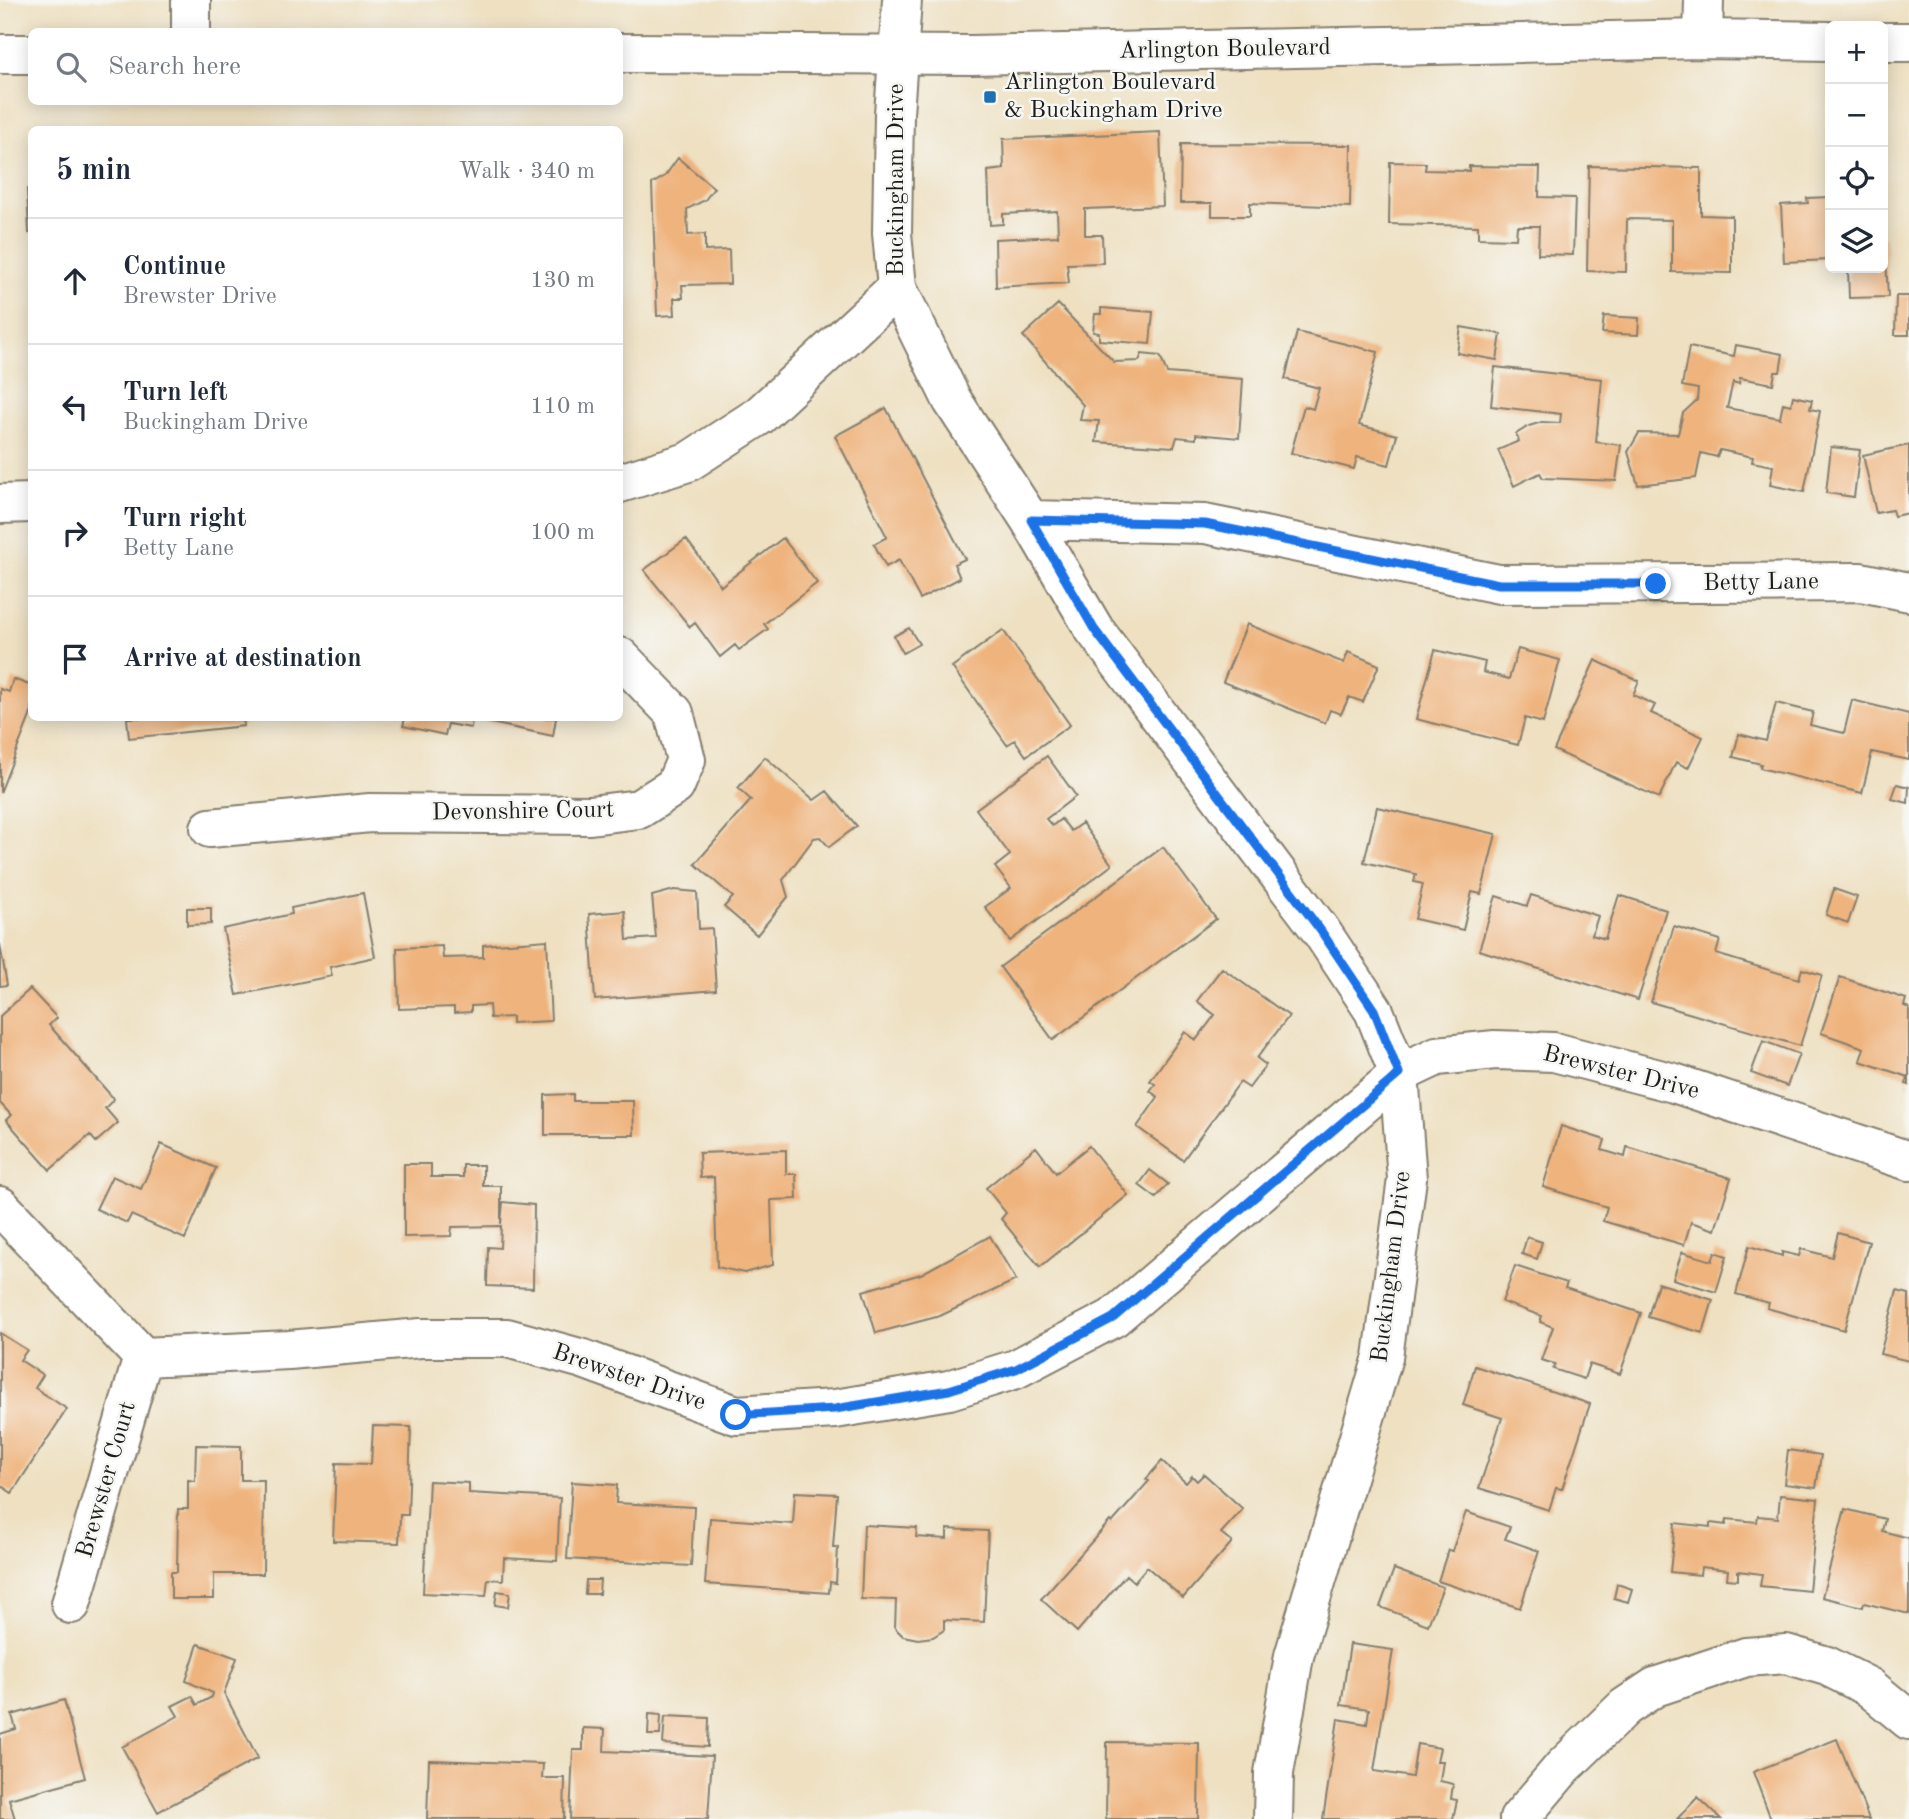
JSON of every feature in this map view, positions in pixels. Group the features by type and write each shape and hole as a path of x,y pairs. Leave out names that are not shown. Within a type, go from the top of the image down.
{"street":[{"path":"191,0 191,28"},
{"name":"Buckingham Drive","path":"902,0 894,114 892,233 897,288 952,400 1031,520 1094,629 1321,931 1374,1010 1399,1074 1407,1179 1383,1357 1294,1656 1274,1773 1273,1819"},
{"path":"1703,39 1704,0"},
{"name":"Arlington Boulevard","path":"623,53 972,55 1703,39 1825,41"},
{"path":"1888,42 1909,42"},
{"path":"0,54 28,54"},
{"path":"623,482 688,462 759,416 897,288"},
{"path":"0,504 28,503"},
{"name":"Betty Lane","path":"1031,520 1205,524 1499,584 1861,582 1909,592"},
{"name":"Devonshire Court","path":"210,828 370,813 590,815 639,808 675,786 687,760 674,713 623,660"},
{"name":"Brewster Drive","path":"143,1357 289,1350 421,1338 507,1338 583,1359 736,1415 835,1409 949,1390 1016,1369 1113,1318 1399,1074 1437,1056 1495,1051 1554,1052 1674,1083 1909,1161"},
{"path":"0,1206 143,1357"},
{"name":"Brewster Court","path":"71,1604 143,1357"},
{"path":"1519,1819 1563,1767 1625,1707 1655,1687 1746,1657 1786,1654 1827,1666 1868,1687 1909,1720"}],"building":[{"path":"1160,132 1163,206 1085,209 1085,235 1102,235 1103,263 1067,264 1069,283 996,287 995,239 1058,236 1057,211 1003,214 1003,224 990,225 988,171 1004,169 1003,139"},
{"path":"1181,144 1351,145 1350,207 1250,203 1250,216 1212,216 1212,203 1180,203"},
{"path":"678,158 714,188 705,200 687,209 688,235 705,234 705,251 729,250 730,284 682,285 683,298 674,298 675,315 657,316 652,184 665,176"},
{"path":"1390,162 1426,163 1425,170 1469,171 1469,166 1540,167 1539,197 1575,198 1573,255 1538,254 1539,226 1517,226 1516,239 1478,238 1478,226 1389,224"},
{"path":"1589,166 1701,168 1701,215 1732,216 1732,273 1672,272 1672,220 1627,219 1626,272 1587,271"},
{"path":"1825,197 1825,260 1784,262 1781,205 1808,203 1807,198"},
{"path":"1848,273 1887,273 1888,297 1849,298"},
{"path":"1896,296 1909,296 1909,335 1895,335"},
{"path":"1058,304 1114,362 1139,361 1142,354 1160,356 1167,373 1243,379 1239,438 1196,434 1196,439 1177,437 1174,447 1096,442 1099,421 1080,420 1083,405 1023,336"},
{"path":"1101,308 1153,312 1150,344 1099,340 1099,333 1093,332 1095,314 1101,314"},
{"path":"1604,316 1639,318 1638,335 1602,333"},
{"path":"1461,327 1501,334 1497,360 1457,353"},
{"path":"1297,332 1378,352 1359,425 1397,435 1389,465 1357,457 1354,469 1291,453 1304,406 1313,409 1319,388 1285,379"},
{"path":"1736,345 1783,354 1780,372 1775,372 1773,384 1740,378 1739,384 1733,382 1727,408 1780,418 1783,403 1791,405 1793,396 1812,400 1810,409 1820,411 1804,492 1770,485 1773,466 1752,462 1753,457 1720,450 1717,457 1701,453 1696,478 1638,485 1628,452 1639,433 1678,434 1683,413 1697,400 1698,389 1682,386 1689,347 1734,356"},
{"path":"1495,367 1602,379 1596,442 1621,445 1616,481 1543,478 1540,473 1514,486 1498,450 1519,441 1516,434 1529,426 1542,422 1560,423 1561,414 1491,406"},
{"path":"886,408 965,559 954,564 960,578 920,599 899,560 886,567 874,544 887,537 835,436"},
{"path":"1909,445 1909,513 1894,516 1892,510 1876,513 1863,455"},
{"path":"1831,447 1860,450 1854,497 1826,493"},
{"path":"783,538 817,583 764,624 768,629 739,650 735,645 720,657 695,623 690,627 644,570 686,539 721,586"},
{"path":"1247,624 1344,663 1348,652 1379,665 1363,702 1349,697 1341,714 1330,710 1325,723 1223,682"},
{"path":"909,628 919,644 903,653 894,636"},
{"path":"1003,630 1070,725 1026,756 1015,740 1007,745 952,667"},
{"path":"1518,649 1560,660 1543,723 1525,718 1518,745 1416,719 1435,650 1485,662 1483,672 1509,679"},
{"path":"1595,660 1639,681 1633,695 1655,705 1651,713 1703,737 1688,768 1676,762 1659,798 1554,750"},
{"path":"13,679 28,685 28,721 0,793 0,689 9,692"},
{"path":"1852,700 1909,714 1909,760 1872,752 1862,793 1760,768 1761,764 1733,757 1739,734 1766,741 1776,703 1813,712 1810,725 1844,733"},
{"path":"127,721 243,721 244,726 129,738"},
{"path":"404,721 472,721 471,728 448,724 445,735 403,726"},
{"path":"482,721 556,721 553,736"},
{"path":"1047,756 1076,796 1046,819 1052,826 1061,819 1071,831 1082,823 1112,865 1010,941 985,907 1011,888 995,867 1010,855 976,809"},
{"path":"765,757 814,800 827,791 857,826 829,847 820,837 814,838 783,880 788,897 757,935 724,907 733,897 695,864 751,800 738,788"},
{"path":"1897,784 1909,787 1908,803 1892,799"},
{"path":"1377,807 1496,834 1481,894 1472,892 1463,930 1415,919 1423,884 1414,882 1416,874 1364,862"},
{"path":"1163,847 1216,919 1053,1040 1000,967"},
{"path":"1834,889 1857,897 1848,923 1826,915"},
{"path":"674,890 697,892 699,929 712,928 716,990 595,1000 589,914 625,911 627,940 656,938 652,896"},
{"path":"363,893 375,957 330,967 332,976 237,995 223,929 292,914 291,908"},
{"path":"1531,895 1598,916 1592,935 1605,939 1619,895 1666,910 1638,1000 1479,950 1496,896 1527,906"},
{"path":"187,908 211,908 211,924 187,925"},
{"path":"1674,926 1720,940 1716,954 1799,979 1802,969 1822,975 1800,1046 1651,1002"},
{"path":"547,940 551,1021 512,1023 512,1017 490,1018 489,1005 471,1006 471,1012 454,1013 454,1007 399,1009 397,948 442,946 443,958 483,957 483,945"},
{"path":"0,944 7,985 0,986"},
{"path":"1222,968 1289,1016 1257,1058 1266,1065 1249,1088 1240,1082 1183,1160 1137,1127 1158,1097 1150,1091 1155,1084 1150,1081 1185,1032 1196,1040 1215,1015 1197,1001"},
{"path":"1840,977 1906,999 1904,1006 1909,1008 1909,1085 1906,1084 1908,1077 1860,1061 1864,1048 1821,1033"},
{"path":"30,989 57,1018 49,1025 114,1099 105,1108 118,1123 96,1142 90,1135 50,1170 6,1120 11,1115 0,1103 0,1016"},
{"path":"1763,1041 1799,1054 1787,1086 1751,1073"},
{"path":"573,1094 573,1101 633,1101 634,1135 545,1135 545,1095"},
{"path":"1561,1126 1605,1140 1602,1150 1625,1157 1627,1147 1731,1178 1715,1230 1691,1222 1684,1245 1603,1221 1607,1207 1543,1187"},
{"path":"161,1144 216,1168 185,1239 131,1215 127,1223 96,1209 112,1176 141,1189"},
{"path":"1089,1146 1128,1195 1040,1267 1001,1219 1006,1213 986,1188 1036,1147 1056,1173"},
{"path":"786,1150 786,1174 796,1174 797,1199 771,1200 773,1265 744,1273 717,1267 714,1177 700,1178 699,1153"},
{"path":"404,1164 431,1164 431,1177 463,1177 463,1165 483,1165 483,1186 501,1186 501,1224 503,1202 534,1205 533,1288 487,1286 488,1247 500,1248 501,1226 452,1227 451,1236 404,1237"},
{"path":"1150,1170 1168,1184 1156,1198 1139,1185"},
{"path":"1838,1233 1869,1242 1844,1330 1767,1308 1769,1303 1736,1294 1749,1246 1782,1256 1782,1252 1799,1256 1801,1249 1832,1257"},
{"path":"990,1236 1016,1280 940,1316 876,1333 863,1291 921,1274"},
{"path":"1527,1237 1542,1242 1537,1259 1522,1254"},
{"path":"1682,1252 1712,1261 1715,1252 1727,1256 1716,1292 1673,1279"},
{"path":"1515,1266 1567,1283 1565,1288 1641,1313 1620,1374 1589,1364 1584,1379 1553,1369 1555,1364 1541,1360 1553,1327 1540,1322 1542,1316 1502,1302"},
{"path":"1658,1283 1713,1300 1703,1333 1648,1317"},
{"path":"1897,1291 1909,1294 1909,1361 1880,1354"},
{"path":"0,1333 27,1350 20,1360 43,1375 35,1388 67,1409 12,1493 0,1485"},
{"path":"1475,1366 1590,1404 1562,1489 1556,1488 1549,1510 1479,1488 1502,1418 1463,1405"},
{"path":"373,1426 411,1427 408,1515 400,1515 399,1543 333,1541 336,1463 371,1464"},
{"path":"196,1445 241,1446 241,1480 264,1480 263,1574 214,1574 214,1599 171,1599 171,1572 177,1572 178,1509 188,1509 188,1480 195,1481"},
{"path":"1788,1450 1821,1455 1816,1488 1784,1484"},
{"path":"1162,1461 1186,1483 1192,1476 1197,1481 1204,1474 1243,1509 1221,1533 1232,1542 1183,1598 1147,1567 1134,1582 1126,1575 1077,1632 1041,1599 1149,1481 1146,1479"},
{"path":"429,1481 469,1483 469,1493 560,1498 557,1561 504,1558 503,1580 488,1579 486,1596 423,1593"},
{"path":"572,1482 617,1485 616,1503 694,1507 691,1566 567,1559"},
{"path":"795,1492 837,1494 833,1547 838,1547 836,1583 830,1582 829,1593 705,1584 710,1518 793,1524"},
{"path":"1780,1495 1818,1499 1809,1591 1760,1586 1762,1574 1738,1571 1738,1580 1727,1579 1728,1570 1701,1567 1700,1575 1670,1572 1675,1523 1710,1527 1710,1523 1726,1525 1727,1519 1757,1522 1758,1516 1778,1518"},
{"path":"1845,1509 1885,1519 1882,1531 1909,1538 1909,1614 1864,1603 1863,1607 1822,1597"},
{"path":"1466,1512 1510,1527 1505,1539 1539,1551 1520,1608 1438,1581 1448,1550 1452,1551"},
{"path":"864,1525 917,1528 916,1537 947,1539 947,1529 988,1531 984,1622 944,1620 944,1630 933,1637 918,1639 903,1636 895,1628 896,1600 861,1599"},
{"path":"1394,1569 1443,1587 1428,1625 1380,1607"},
{"path":"586,1580 600,1580 599,1594 585,1594"},
{"path":"1617,1584 1632,1589 1628,1602 1614,1598"},
{"path":"497,1591 510,1593 508,1607 495,1605"},
{"path":"198,1644 237,1658 224,1693 258,1758 158,1812 122,1747 178,1716 172,1706 192,1696 197,1705 212,1697 213,1693 186,1681"},
{"path":"1350,1644 1393,1650 1374,1771 1412,1777 1417,1744 1440,1748 1437,1761 1443,1761 1440,1781 1453,1784 1451,1799 1457,1800 1453,1819 1323,1819 1338,1719 1367,1724 1369,1709 1341,1705"},
{"path":"64,1700 85,1778 9,1799 15,1819 0,1819 0,1734 16,1729 12,1715"},
{"path":"649,1714 661,1715 660,1735 648,1735"},
{"path":"665,1716 709,1718 708,1747 663,1744"},
{"path":"583,1728 605,1729 604,1751 712,1756 708,1819 570,1819 573,1750 583,1750"},
{"path":"1837,1739 1869,1819 1771,1819 1753,1772"},
{"path":"1107,1742 1199,1743 1198,1819 1106,1819"},
{"path":"429,1760 543,1764 542,1778 565,1778 564,1819 427,1819"},
{"path":"1698,1797 1721,1819 1677,1819"}],"place":[{"name":"Arlington Boulevard & Buckingham Drive","path":"990,97"}],"route":[{"path":"736,1415 835,1409 949,1390 1016,1369 1113,1318 1399,1074 1374,1010 1321,931 1094,629 1031,520 1205,524 1499,584 1656,584"}]}
